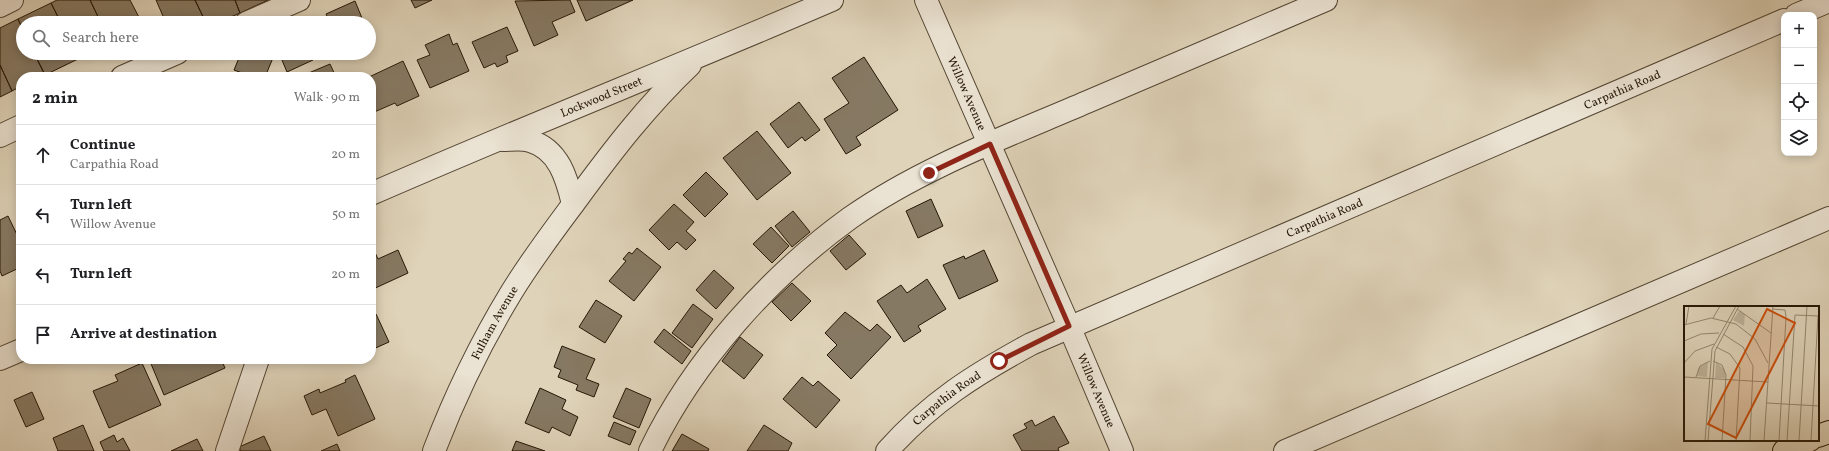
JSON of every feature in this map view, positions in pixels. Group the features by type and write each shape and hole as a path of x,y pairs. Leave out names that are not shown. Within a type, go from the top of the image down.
{"main road":[{"path":"1819,436 1829,432"},
{"path":"1784,451 1808,441"}],"street":[{"path":"0,6 12,0"},
{"path":"262,16 299,0"},
{"name":"Lockwood Street","path":"376,192 495,140 699,57 832,0"},
{"name":"Willow Avenue","path":"926,0 990,144 1122,451"},
{"path":"650,451 674,408 721,341 768,288 803,256 851,218 893,192 990,144 1326,0"},
{"path":"1803,12 1829,1"},
{"name":"Carpathia Road","path":"887,451 927,411 964,382 1025,347 1069,326 1781,21"},
{"name":"Fulham Avenue","path":"434,451 465,375 511,292 622,138 643,112 699,57"},
{"path":"133,72 161,60"},
{"path":"0,136 16,128"},
{"path":"495,140 530,140 549,152 559,163 568,181 573,204"},
{"path":"1285,451 1829,218"},
{"path":"0,360 16,352"},
{"path":"227,451 256,364"}],"building":[{"path":"57,0 90,0 98,16 58,16 51,3"},
{"path":"90,0 130,0 138,16 98,16"},
{"path":"156,0 195,0 203,16 163,16"},
{"path":"195,0 235,0 240,13 233,16 203,16"},
{"path":"235,0 268,0 240,13"},
{"path":"411,0 432,0 415,8"},
{"path":"570,0 575,12 552,22 558,35 534,46 515,1"},
{"path":"577,0 633,0 586,21"},
{"path":"355,1 361,16 327,16 326,14"},
{"path":"51,3 58,16 24,16"},
{"path":"16,20 16,60 38,60 44,72 16,72 16,89 12,91 0,65 0,28"},
{"path":"507,27 518,51 506,56 508,62 497,67 495,63 484,68 472,42"},
{"path":"449,34 453,45 457,43 469,71 430,88 417,60 430,55 425,45"},
{"path":"864,57 898,110 856,137 861,145 846,154 824,119 849,103 832,78"},
{"path":"38,60 76,60 51,72 44,72"},
{"path":"238,60 272,60 267,72 239,72 234,70"},
{"path":"282,60 313,60 287,72"},
{"path":"403,61 419,96 397,106 395,103 376,111 376,74"},
{"path":"330,64 334,72 311,72"},
{"path":"0,65 12,91 0,97"},
{"path":"799,102 820,130 805,141 802,137 788,148 770,124"},
{"path":"757,131 791,173 757,200 723,158"},
{"path":"706,172 728,194 705,217 683,195"},
{"path":"931,199 943,226 918,238 906,211"},
{"path":"674,204 694,222 686,231 696,240 686,250 677,242 669,250 649,230"},
{"path":"793,211 810,232 792,247 775,226"},
{"path":"8,216 16,233 16,269 2,276 0,271 0,220"},
{"path":"771,227 789,246 772,263 753,244"},
{"path":"849,235 866,254 846,270 830,251"},
{"path":"637,248 661,267 634,301 609,281 626,261 623,259 629,252 632,254"},
{"path":"398,250 408,273 376,288 376,255 378,259"},
{"path":"984,250 998,281 959,299 943,265 964,256 965,259"},
{"path":"714,270 734,288 716,309 696,290"},
{"path":"927,279 946,309 918,326 921,331 904,342 877,301 901,285 907,293"},
{"path":"792,283 811,301 791,321 772,302"},
{"path":"596,300 622,316 605,343 579,327"},
{"path":"693,304 713,319 692,348 672,333"},
{"path":"845,312 870,331 877,324 891,337 851,379 827,355 837,345 825,333"},
{"path":"376,314 389,342 376,348"},
{"path":"664,329 691,351 682,364 654,342"},
{"path":"740,337 763,355 744,379 722,361"},
{"path":"562,346 595,359 586,379 599,384 594,397 576,390 578,385 558,377 561,370 554,367"},
{"path":"142,364 161,405 109,428 93,391 118,381 115,375"},
{"path":"151,364 223,364 225,368 164,395"},
{"path":"355,375 375,419 338,436 326,409 312,415 304,396 319,389 320,393 346,382 345,380"},
{"path":"802,377 813,386 818,381 840,400 816,428 783,399"},
{"path":"540,388 566,400 562,409 578,417 570,436 552,427 549,433 525,423"},
{"path":"626,388 651,399 639,428 613,417"},
{"path":"32,392 44,419 26,427 14,400"},
{"path":"1054,416 1069,443 1058,448 1059,451 1022,451 1013,435 1027,428 1024,424 1032,420 1035,426"},
{"path":"614,422 636,431 630,445 608,436"},
{"path":"83,425 94,451 58,451 53,438"},
{"path":"764,425 792,443 788,451 747,451"},
{"path":"682,434 709,449 708,451 672,451"},
{"path":"114,435 117,442 123,438 130,451 104,451 100,442"},
{"path":"264,436 271,451 241,451 239,447"},
{"path":"197,439 203,451 171,451"},
{"path":"516,441 545,451 512,451"},
{"path":"337,444 340,451 321,451"}],"route":[{"path":"929,173 990,144 1069,326 999,361"}]}
